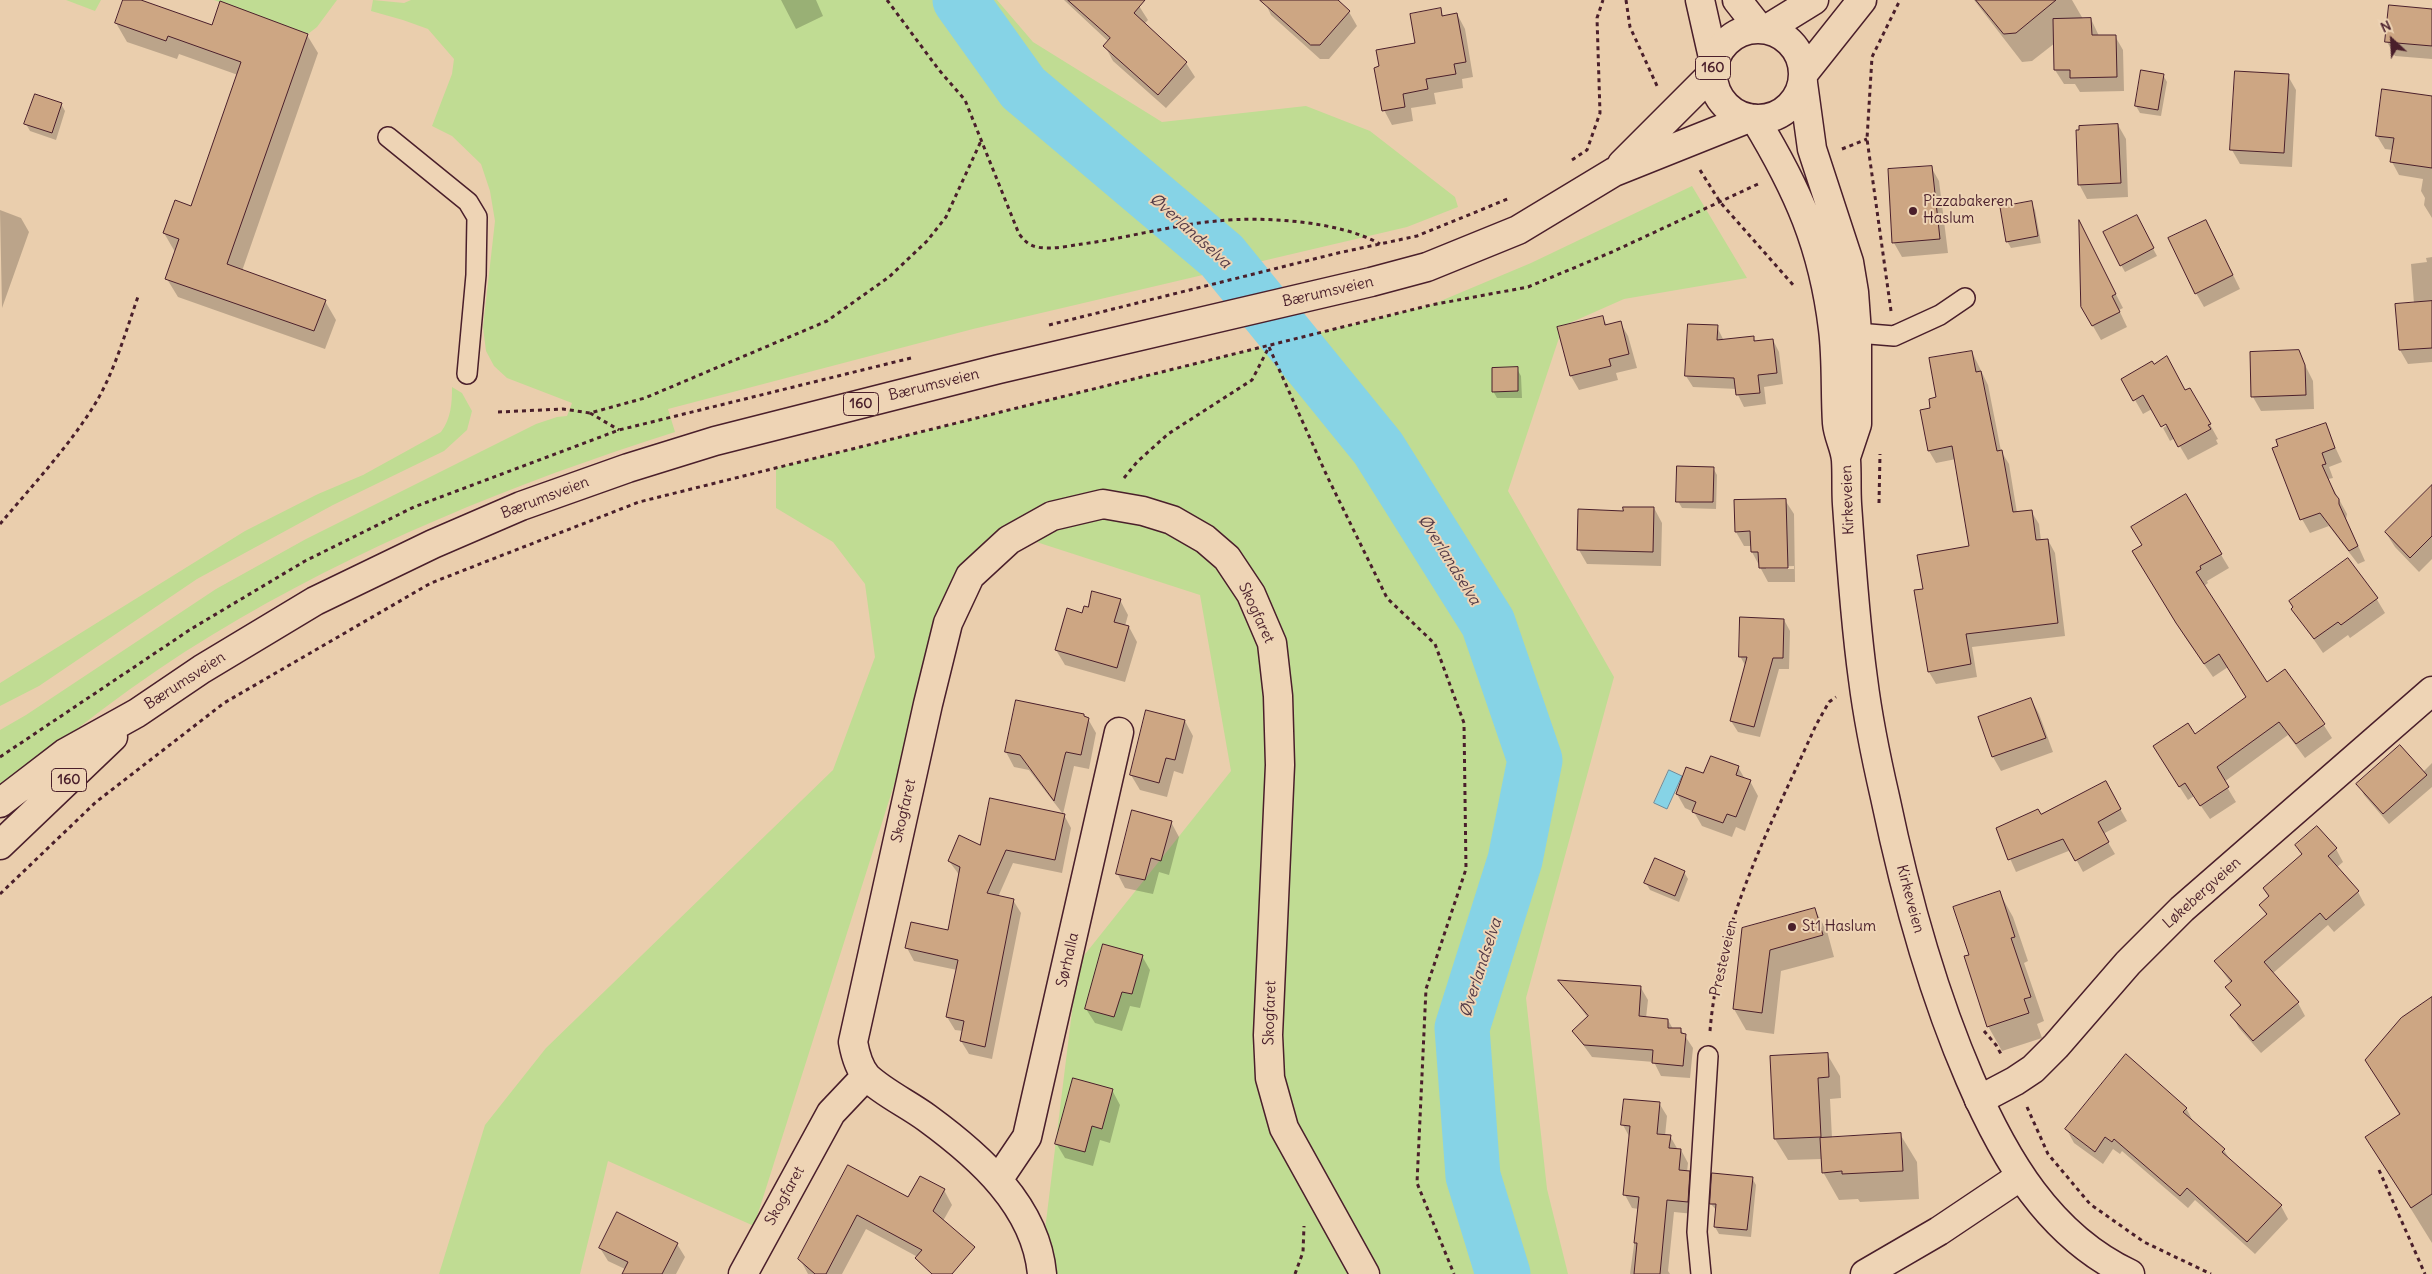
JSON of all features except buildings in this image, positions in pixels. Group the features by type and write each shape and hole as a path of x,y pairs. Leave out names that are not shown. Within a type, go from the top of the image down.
{"main road":[{"path":"1700,0 1713,68"},
{"path":"1737,0 1763,29 1782,35 1793,45 1801,58 1803,78"},
{"name":"160","path":"1814,0 1763,29 1744,31 1730,38 1720,49 1713,68 1715,88 1722,102 1734,112 1752,119 1771,117 1786,110 1797,98 1803,78 1862,0"},
{"name":"Bærumsveien","path":"1614,172 1713,68"},
{"name":"Kirkeveien","path":"1803,78 1812,149 1849,262 1854,292 1846,332 1837,428 1846,457 1850,557 1863,682 1876,758 1908,899 1943,1012 1979,1100 1997,1137 2021,1176 2063,1228 2091,1251 2130,1274"},
{"name":"Bærumsveien","path":"0,803 66,752 137,713 202,669 315,601 433,544 521,506 628,468 715,441 999,369 1371,282 1427,266 1518,230 1614,172 1752,119"},
{"name":"Kirkeveien","path":"1752,119 1789,177 1808,217 1823,271 1846,332"},
{"name":"Skogfaret","path":"743,1274 832,1113 866,1076 857,1058 853,1042 928,704 948,623 970,576 1009,540 1052,516 1102,504 1143,511 1172,520 1205,539 1227,558 1251,594 1272,643 1278,696 1280,765 1268,1035 1270,1078 1284,1128 1365,1274"},
{"name":"Løkebergveien","path":"1979,1100 2034,1069 2128,963 2182,909 2432,691"},
{"name":"Bærumsveien","path":"0,846 137,713"},
{"name":"Sørhalla","path":"998,1180 1027,1137 1120,732"},
{"path":"866,1076 929,1119 998,1180 1014,1199 1030,1229 1041,1262 1042,1274"},
{"path":"1865,1274 1939,1231 2021,1176"}],"lane":[{"path":"388,137 468,202 477,217 476,275 466,374"},
{"path":"1846,332 1894,336 1940,315 1965,298"},
{"path":"1701,1274 1697,1232 1708,1056"}],"path":[{"path":"887,0 939,70 965,100 977,125 981,140 1019,234 1029,245 1038,247 1108,240 1216,221 1268,218 1351,232 1369,237 1381,244 1417,236 1518,195"},
{"path":"1565,165 1587,150 1600,113 1597,18 1603,0"},
{"path":"1626,0 1630,27 1661,95"},
{"path":"1894,336 1867,139 1872,57 1900,0"},
{"path":"1838,151 1867,139"},
{"path":"590,413 645,398 835,316 889,278 927,241 946,217 981,140"},
{"path":"1700,170 1720,202 1797,289"},
{"path":"0,894 96,802 224,703 430,583 639,502 1270,347 1431,305 1528,287 1612,252 1762,182"},
{"path":"0,524 45,471 95,403 118,352 139,294"},
{"path":"1102,504 1137,462 1168,434 1252,380 1270,347"},
{"path":"1270,347 1327,476 1386,598 1435,644 1464,723 1466,869 1426,989 1417,1182 1454,1274"},
{"path":"498,412 563,409 590,413 619,430"},
{"path":"1879,510 1880,451"},
{"name":"Presteveien","path":"1708,1056 1717,982 1730,926 1745,884 1816,725 1829,702 1863,682"},
{"path":"1983,1030 1996,1044 2048,1154 2090,1204 2144,1242 2211,1274"},
{"path":"2378,1170 2424,1274"}],"green space":[{"path":"66,0 101,0 95,11"},
{"path":"214,0 337,0 317,27 308,34"},
{"path":"373,0 404,3 411,0 997,0 1033,42 1162,122 1306,106 1370,131 1455,197 1458,207 1407,227 973,329 668,409 675,432 496,495 380,546 323,573 267,603 157,670 77,729 0,790 0,730 26,715 216,589 306,539 536,424 557,417 567,416 572,403 507,378 494,366 486,351 483,327 495,221 490,191 481,164 452,136 432,126 452,74 454,59 428,29 371,11"},
{"path":"1692,186 1747,278 1624,299 1563,326 1508,491 1614,677 1526,998 1547,1189 1568,1274 1041,1274 1078,963 1231,771 1200,595 1021,537 960,577 754,1226 608,1161 580,1274 439,1274 485,1125 546,1048 833,770 875,657 865,584 833,542 776,508 776,468 1431,305 1531,263"},
{"path":"452,387 462,393 472,411 467,430 444,451 333,505 197,579 39,686 0,706 0,683 245,531 318,494 363,475 441,432 450,411"}],"water":[{"path":"1669,770 1682,776 1667,809 1654,803"}],"waterway":[{"name":"Øverlandselva","path":"960,0 1023,88 1222,256 1378,448 1488,623 1535,760 1515,860 1462,1028 1473,1176 1503,1274"}],"place":[{"name":"Pizzabakeren Haslum","path":"1913,211"},
{"name":"St1 Haslum","path":"1792,927"}]}
